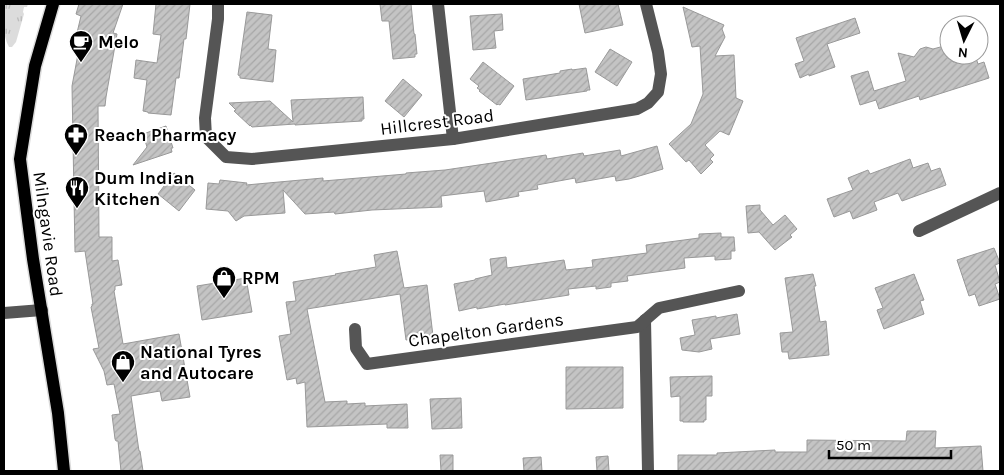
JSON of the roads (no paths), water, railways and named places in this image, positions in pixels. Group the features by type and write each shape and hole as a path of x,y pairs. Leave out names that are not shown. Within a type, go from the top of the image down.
{"main road":[{"name":"Milngavie Road","path":"53,4 35,66 20,159 31,249 58,413 64,471"}],"street":[{"name":"Hillcrest Road","path":"218,4 218,19 205,118 206,136 226,157 252,159 453,139 637,110 648,103 658,92 661,74 658,52 646,4"},
{"path":"438,4 453,139"},
{"path":"919,231 1000,193"},
{"name":"Chapelton Gardens","path":"355,329 356,348 367,364 638,327 660,308 739,291"},
{"path":"4,313 42,310"},
{"path":"645,320 648,471"}],"place":[{"name":"Melo","path":"81,63"},
{"name":"Reach Pharmacy","path":"76,156"},
{"name":"Dum Indian Kitchen","path":"77,209"},
{"name":"RPM","path":"224,299"},
{"name":"National Tyres and Autocare","path":"123,383"}]}
